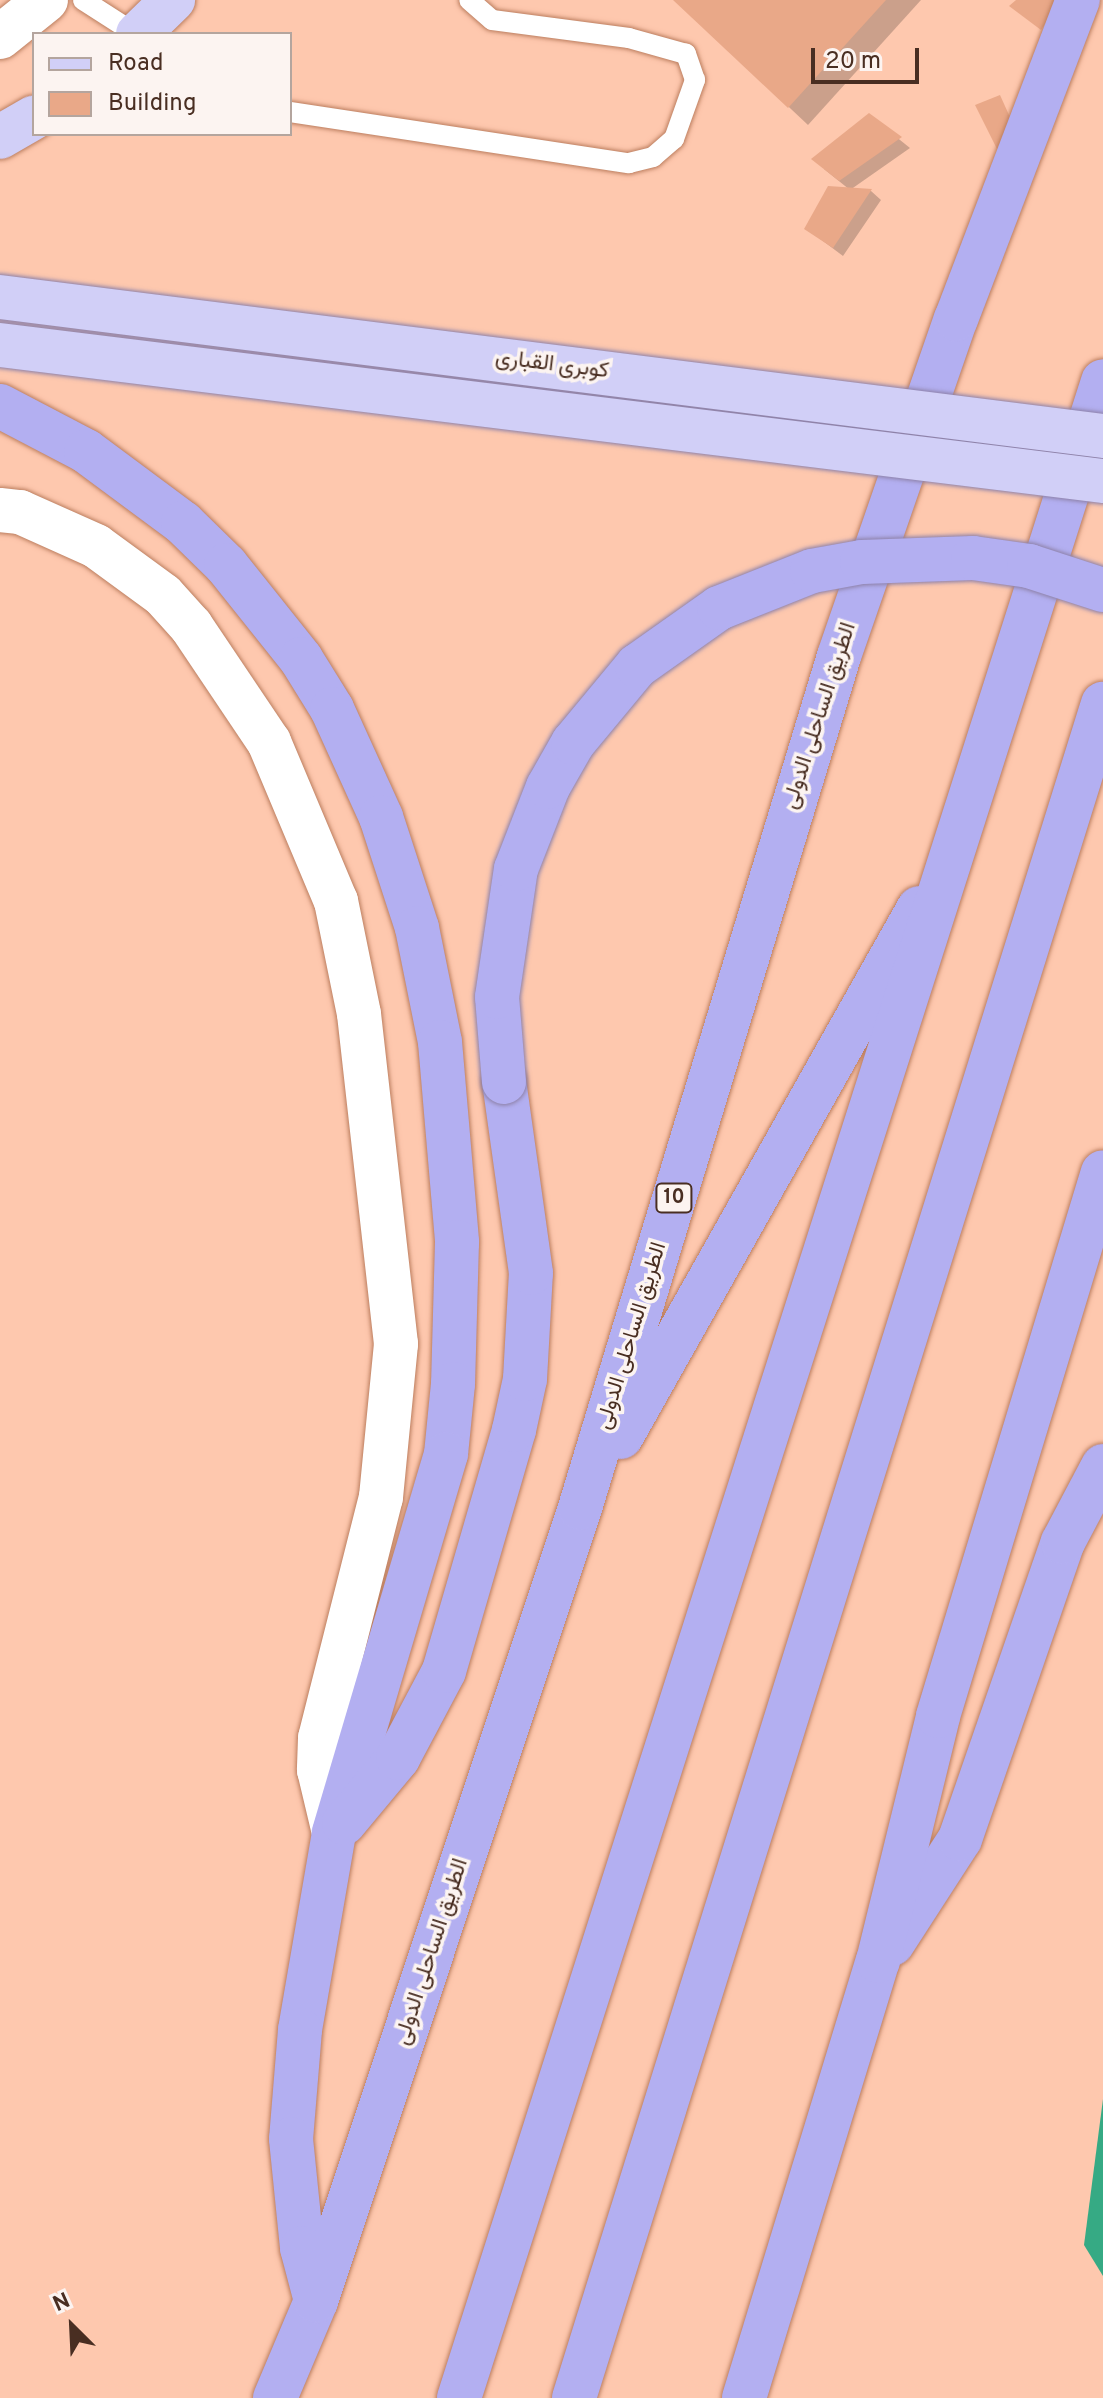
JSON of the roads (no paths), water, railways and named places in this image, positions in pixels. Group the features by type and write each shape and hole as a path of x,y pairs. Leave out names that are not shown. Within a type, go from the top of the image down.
{"highway":[{"name":"الطريق الساحلى الدولى","path":"275,2398 316,2301 580,1508 839,656 961,305 1078,0"},
{"path":"459,2398 965,825 1103,381"},
{"path":"0,406 86,451 183,523 226,565 301,659 358,764 400,872 430,985 447,1101 457,1270 446,1454 334,1833 300,2030 291,2139 302,2248 316,2301"},
{"path":"334,1833 391,1768 424,1716 444,1671 514,1430 525,1379 531,1273 504,1082 497,997 516,869 542,800 573,743 637,666 676,635 730,602 812,571 862,562 973,558 1029,566 1103,590"},
{"path":"574,2398 1103,704"},
{"path":"580,1508 965,825"},
{"path":"744,2398 878,1961 938,1716 1103,1172"},
{"path":"878,1961 909,1923 960,1839 996,1747 1054,1567 1102,1468"}],"main road":[{"path":"139,32 173,0"},
{"path":"0,137 32,118"},
{"name":"كوبرى القبارى","path":"0,297 1103,436"},
{"path":"0,345 1103,481"}],"street":[{"path":"0,37 46,0"},
{"path":"7,506 59,526 131,568 163,595 216,658 295,794 336,901 349,957 394,1293 396,1344 381,1497 320,1738 319,1770 334,1833"}],"lane":[{"path":"83,0 134,32"},
{"path":"292,112 629,163 653,157 674,139 695,80 686,54 629,38 492,20 469,0"}]}
